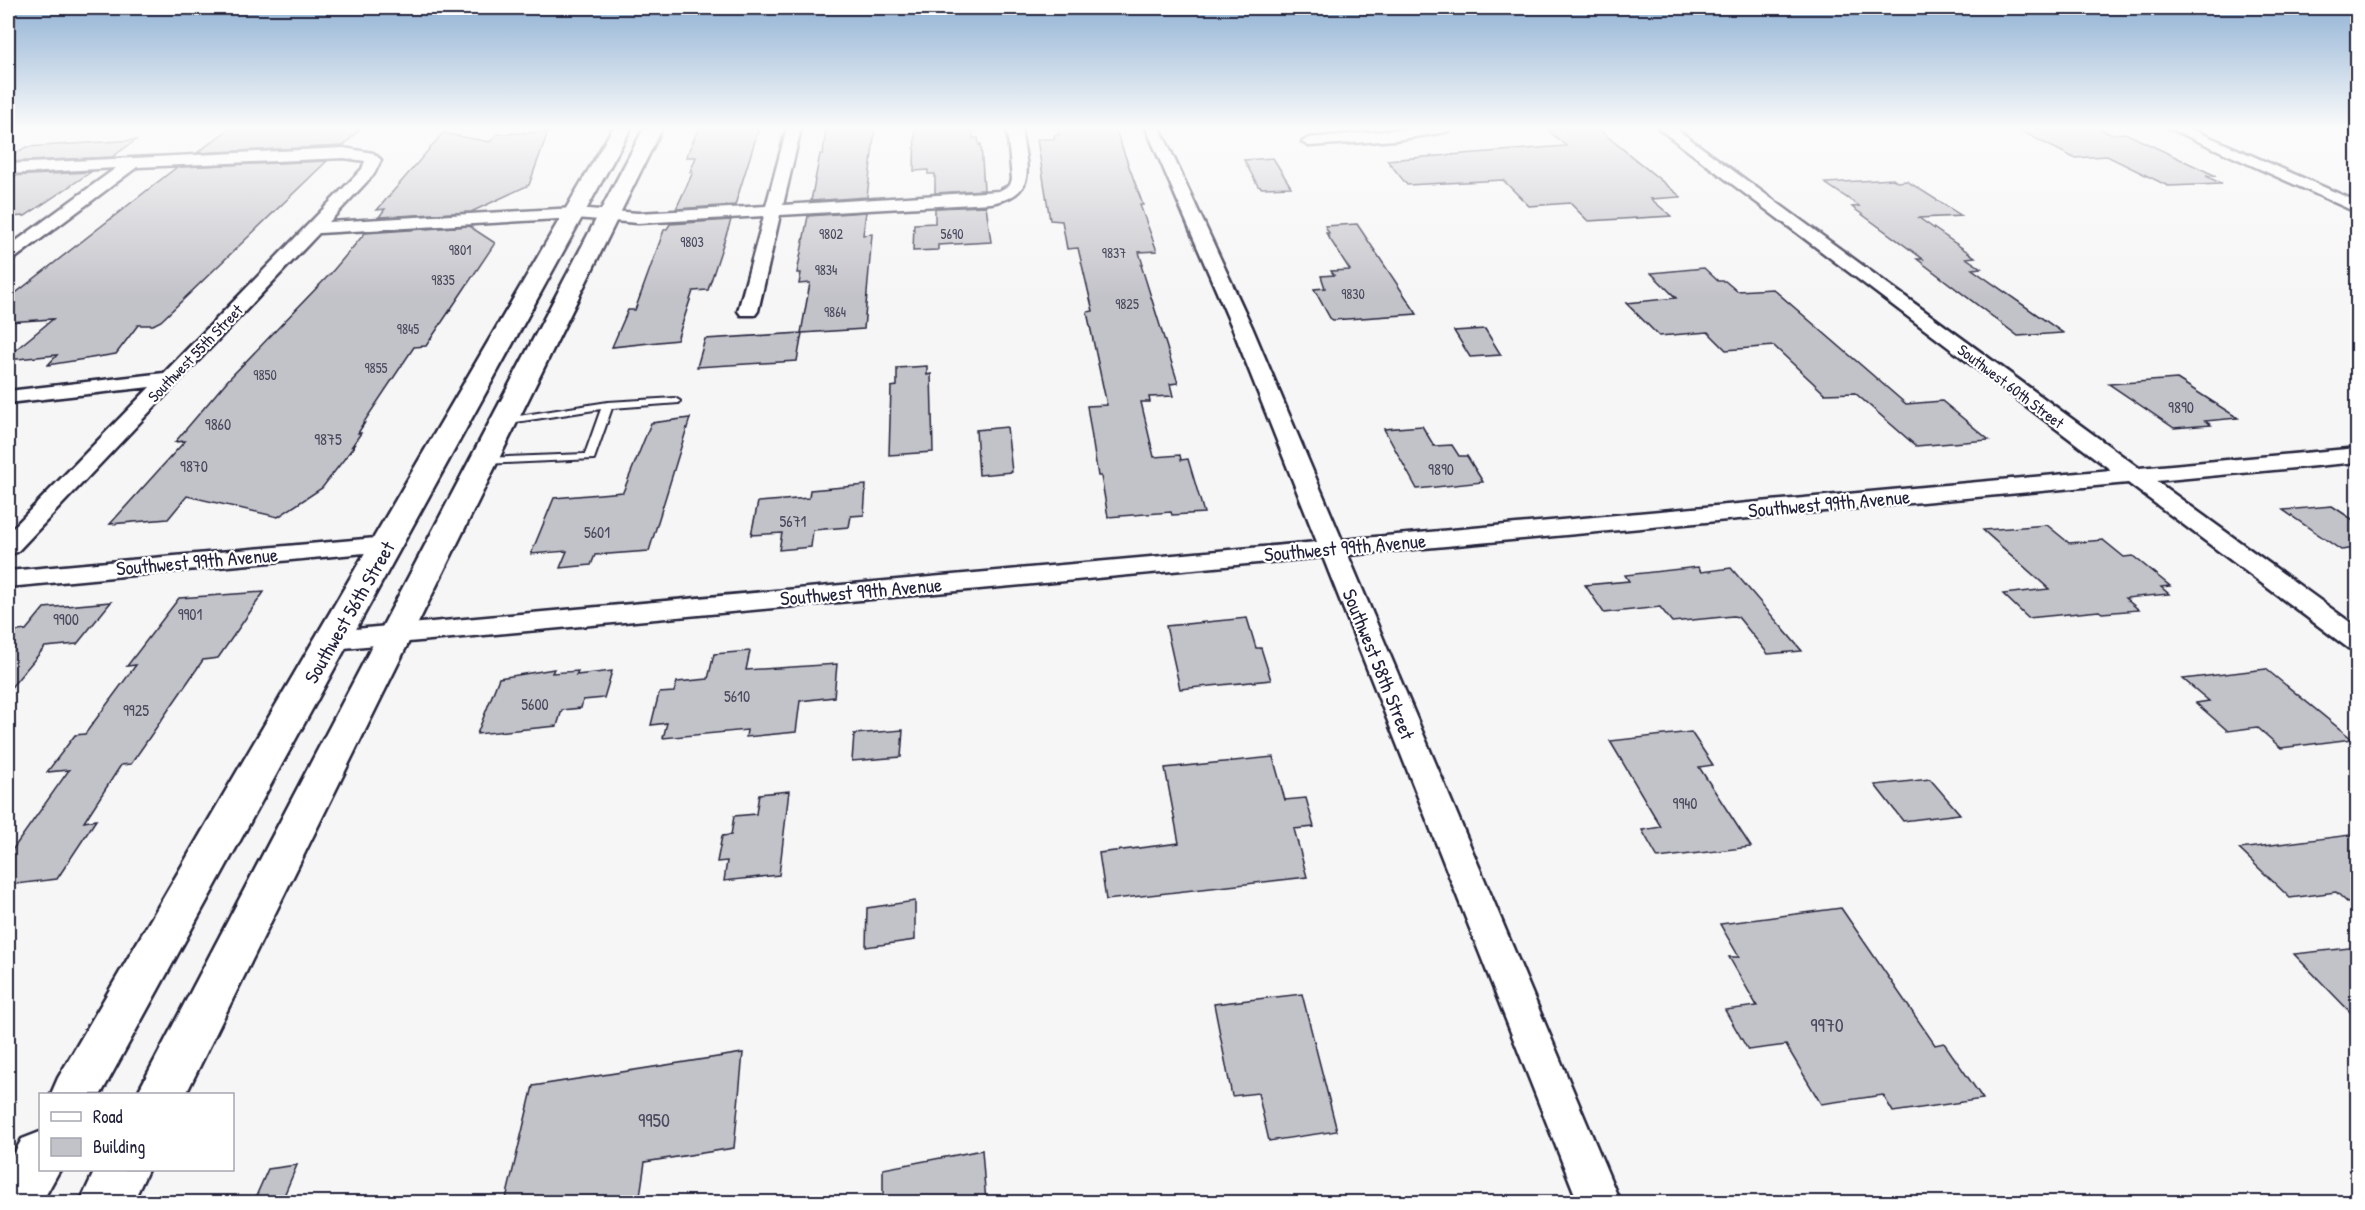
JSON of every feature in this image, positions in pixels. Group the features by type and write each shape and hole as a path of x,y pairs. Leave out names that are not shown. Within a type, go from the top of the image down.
{"main road":[{"name":"Southwest 56th Street","path":"76,1093 591,184"},
{"path":"162,1093 624,184"},
{"path":"14,1203 39,1157"},
{"path":"106,1203 122,1171"}],"street":[{"path":"8,255 104,184"},
{"name":"Southwest 55th Street","path":"8,547 356,184"},
{"path":"748,311 780,184"},
{"path":"314,228 575,213 638,218 977,199 1010,193 1019,184"},
{"name":"Southwest 58th Street","path":"1178,184 1242,327 1599,1203"},
{"name":"Southwest 60th Street","path":"1741,184 2358,642"},
{"path":"2304,184 2358,208"},
{"path":"8,397 171,378"},
{"name":"Southwest 99th Avenue","path":"333,639 2358,455"},
{"name":"Southwest 99th Avenue","path":"8,579 387,545"}],"lane":[{"path":"503,421 608,405 675,401"},
{"path":"483,461 590,457 608,405"}],"building":[{"path":"8,184 72,184 25,216 8,217"},
{"path":"155,184 303,184 161,321 153,325 138,325 116,354 48,365 57,355 8,360 8,356 53,319 8,322 8,299"},
{"path":"399,184 529,184 471,212 379,217 385,209 377,210"},
{"path":"687,184 741,184 735,205 676,209"},
{"path":"814,184 868,184 867,197 811,201"},
{"path":"935,184 984,184 984,190 935,193"},
{"path":"1044,184 1136,184 1143,205 1140,205 1157,251 1139,252 1143,265 1141,265 1178,383 1170,384 1173,396 1149,397 1150,402 1141,402 1154,457 1180,455 1181,460 1188,459 1204,513 1172,515 1171,512 1108,517 1101,476 1098,476 1087,406 1107,405 1087,312 1093,311 1078,248 1067,249 1062,221 1050,220"},
{"path":"1289,184 1291,187 1262,188 1258,186"},
{"path":"1507,184 1666,184 1681,197 1651,199 1671,216 1588,221 1570,203 1529,206"},
{"path":"1827,184 1912,184 1962,216 1919,218 1975,257 1966,258 1981,268 1972,269 2063,333 2018,336 1917,259 1923,259 1852,207 1859,206"},
{"path":"2165,184 2209,184 2168,186"},
{"path":"986,206 991,242 938,245 938,250 913,251 914,224 935,223 935,208"},
{"path":"866,212 863,235 872,234 864,329 802,333 797,361 697,367 705,339 801,333 810,283 799,284 801,273 797,273 808,216"},
{"path":"731,220 708,290 693,291 677,340 612,347 628,310 635,310 664,230 670,224"},
{"path":"1357,224 1417,314 1333,320 1330,318 1314,289 1325,288 1321,276 1334,275 1331,271 1350,270 1326,233 1329,233 1325,226"},
{"path":"469,226 495,243 426,346 414,347 362,425 364,424 358,433 361,433 352,446 355,445 322,488 278,517 187,496 168,519 110,524 185,441 175,442 227,381 331,273 365,233"},
{"path":"1704,268 1718,281 1725,281 1737,291 1773,289 1906,404 1942,401 1989,440 1916,446 1855,393 1825,394 1774,346 1726,350 1708,332 1659,336 1626,303 1676,298 1651,273"},
{"path":"1485,329 1501,355 1470,357 1454,331"},
{"path":"927,366 927,375 931,374 933,452 889,455 891,387 897,386 897,368"},
{"path":"2177,379 2238,418 2205,421 2211,425 2174,428 2109,384"},
{"path":"690,418 649,551 595,555 591,565 560,568 567,551 531,554 554,498 623,492 651,423"},
{"path":"1422,426 1434,446 1452,445 1459,456 1467,456 1483,482 1417,489 1384,429"},
{"path":"1007,427 1012,472 979,475 976,430"},
{"path":"866,485 864,515 851,516 849,527 813,530 811,547 779,550 782,533 751,535 758,502 809,498 810,490"},
{"path":"2332,506 2358,523 2358,548 2341,550 2283,510"},
{"path":"2047,525 2069,543 2103,540 2124,557 2133,556 2170,586 2161,587 2169,594 2125,598 2139,610 2102,613 2099,611 2028,618 2003,594 2049,589 1983,530"},
{"path":"1698,567 1701,572 1731,568 1802,651 1768,654 1738,617 1733,616 1672,622 1660,607 1604,613 1585,585 1629,581 1625,575"},
{"path":"264,592 218,658 203,660 131,764 121,765 84,822 96,820 57,879 8,885 8,856 69,770 47,772 75,735 85,734 136,665 127,666 179,598"},
{"path":"111,602 77,644 45,647 8,691 8,632 26,630 44,608"},
{"path":"1247,618 1256,648 1261,648 1271,680 1180,689 1166,626"},
{"path":"750,651 746,670 837,664 834,697 800,701 796,732 746,737 747,730 663,738 667,723 651,725 659,693 674,692 677,682 708,679 714,654"},
{"path":"554,669 552,673 578,671 576,675 612,671 604,698 583,700 581,708 562,710 557,726 477,734 499,678"},
{"path":"2266,669 2352,739 2281,748 2257,727 2228,731 2196,703 2209,701 2183,679"},
{"path":"903,730 901,757 852,761 854,734"},
{"path":"1691,732 1713,765 1699,767 1751,847 1658,858 1642,830 1661,827 1610,741"},
{"path":"1273,757 1285,800 1306,798 1314,827 1294,829 1307,877 1106,900 1099,853 1179,843 1165,768"},
{"path":"1930,779 1960,814 1903,821 1875,785"},
{"path":"789,791 779,875 724,881 727,861 717,862 722,836 731,835 734,816 756,814 759,794"},
{"path":"2358,834 2358,912 2336,892 2290,898 2239,849"},
{"path":"915,901 915,940 866,947 867,908"},
{"path":"1841,908 1935,1045 1944,1043 1983,1099 1893,1112 1883,1095 1821,1104 1786,1045 1748,1050 1725,1010 1757,1006 1729,957 1739,957 1720,924"},
{"path":"2358,947 2358,1020 2294,954"},
{"path":"1302,994 1337,1131 1269,1141 1258,1093 1232,1096 1214,1004"},
{"path":"743,1053 734,1148 645,1162 639,1203 505,1203 533,1086"},
{"path":"982,1150 986,1203 883,1203 883,1169"},
{"path":"297,1165 281,1203 253,1203 268,1169"}]}
